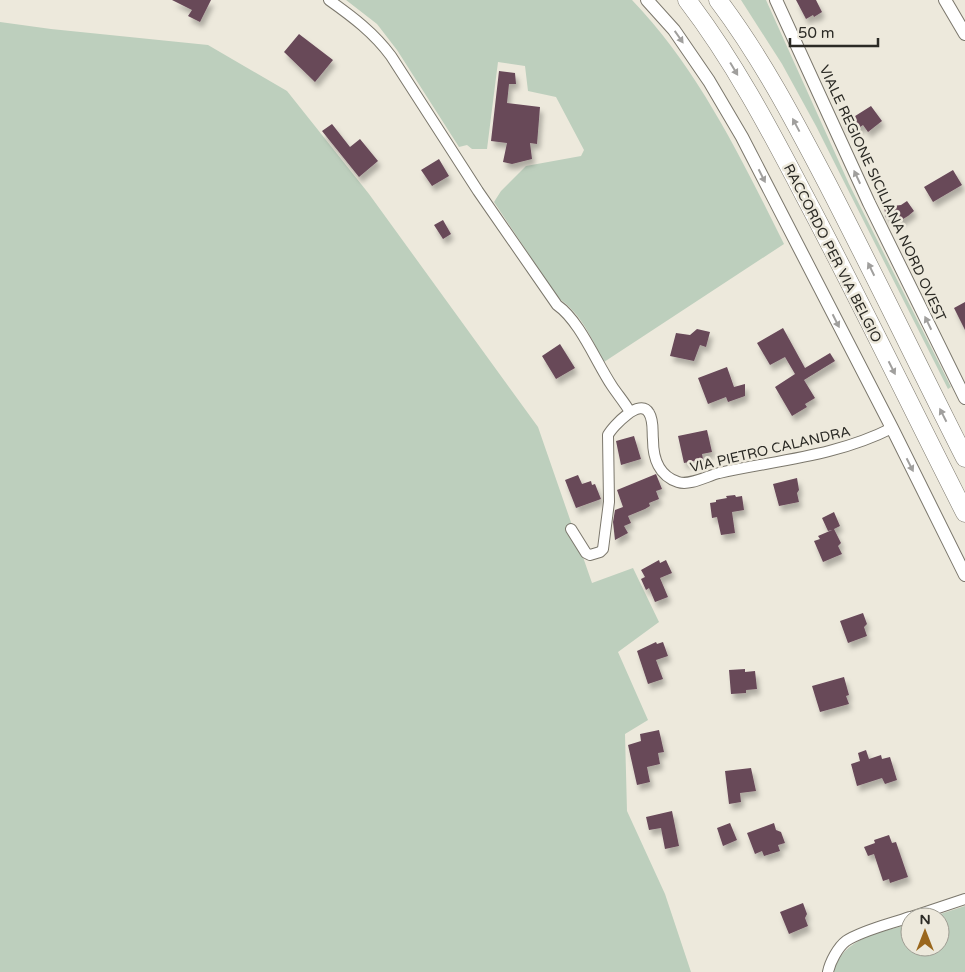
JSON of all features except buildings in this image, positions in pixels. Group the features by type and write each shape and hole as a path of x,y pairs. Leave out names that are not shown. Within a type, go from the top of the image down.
{"highway":[{"name":"RACCORDO PER VIA BELGIO","path":"687,0 725,54 764,120 822,230 965,513"},
{"name":"RACCORDO PER VIA BELGIO","path":"718,0 767,73 808,147 965,458"},
{"path":"942,467 965,521"}],"street":[{"path":"329,0 379,39 478,191 557,305 570,317 613,388 630,412 617,423 608,435 609,502 603,549 590,555 586,553 571,529"},
{"path":"647,0 674,30 709,81 742,137 892,428 965,575"},
{"name":"VIALE REGIONE SICILIANA NORD OVEST","path":"776,0 869,203 965,398"},
{"path":"946,0 965,34"},
{"name":"VIA PIETRO CALANDRA","path":"630,412 641,409 649,412 657,463 667,477 680,483 718,473 836,450 872,438 892,428"},
{"path":"941,907 965,899"},
{"path":"828,972 830,964 845,942 870,930 900,920"}],"green space":[{"path":"346,0 632,0 656,27 698,85 735,147 784,244 604,362 580,319 558,298 494,202 501,191 526,166 581,156 584,150 556,97 528,91 525,66 498,62 487,149 472,149 467,145 459,147 397,50 377,24"},
{"path":"741,0 766,0 849,184 951,387 948,389 816,126 782,64"},
{"path":"0,22 208,45 287,91 369,194 538,427 592,583 633,568 659,622 618,652 648,720 625,734 627,811 665,894 691,972 0,972"},
{"path":"965,906 965,972 834,972 838,961 845,951 854,944 864,938 900,927 900,957 950,957 950,911"}]}
